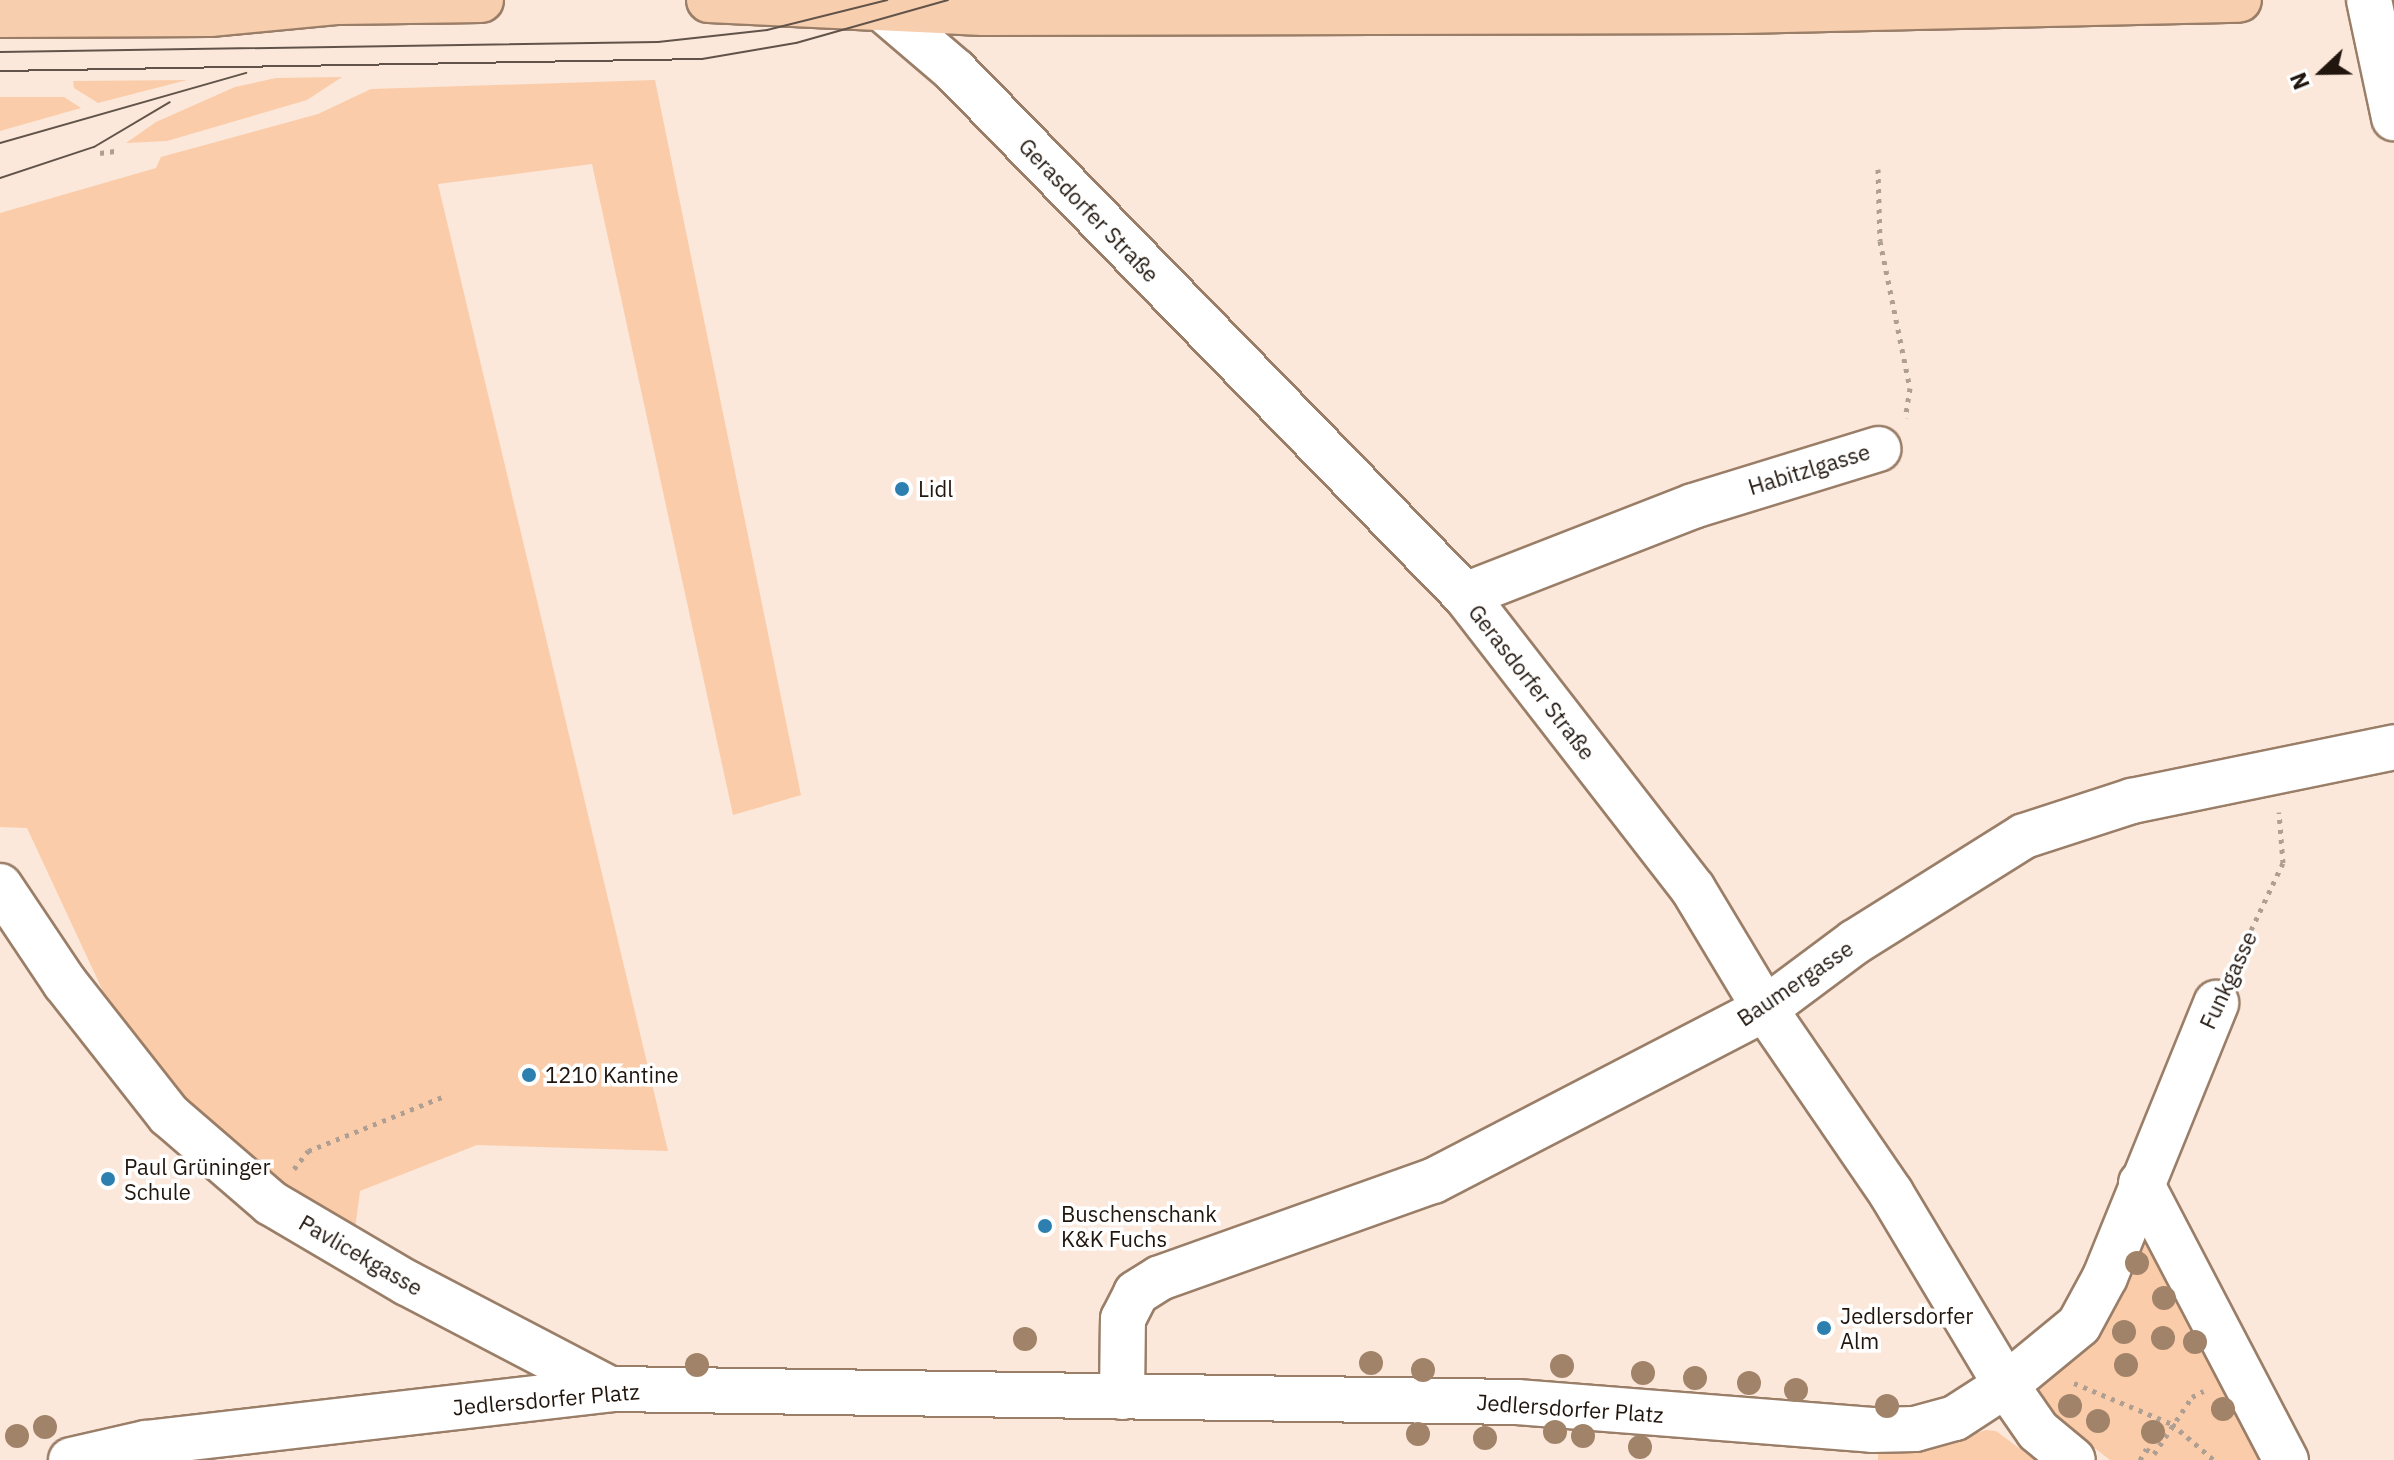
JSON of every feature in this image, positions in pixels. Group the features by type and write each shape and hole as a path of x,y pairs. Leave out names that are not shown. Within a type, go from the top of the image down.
{"main road":[{"path":"0,15 210,14 338,2 481,0"},
{"path":"709,0 891,4 2239,0"}],"street":[{"path":"2369,0 2394,118"},
{"name":"Gerasdorfer Straße","path":"891,4 1465,595 1693,889 1765,1009 1891,1193 2006,1385 2038,1431 2073,1460"},
{"name":"Habitzlgasse","path":"1465,595 1693,506 1878,449"},
{"name":"Baumergasse","path":"1122,1397 1123,1319 1136,1293 1160,1278 1433,1181 1765,1009 1855,942 2024,836 2132,801 2394,747"},
{"name":"Pavlicekgasse","path":"0,886 65,983 169,1115 271,1203 407,1283 610,1389"},
{"name":"Funkgasse","path":"2006,1385 2079,1325 2105,1277 2216,1003"},
{"path":"2141,1183 2286,1460"},
{"name":"Jedlersdorfer Platz","path":"71,1460 146,1443 610,1389 1517,1402 1872,1445 1955,1418 2006,1385"}],"path":[{"path":"100,153 115,151"},
{"name":"Habitzlgasse","path":"1878,169 1880,241 1910,388 1909,411 1878,449"},
{"name":"Funkgasse","path":"2216,1003 2283,863 2275,772"},
{"path":"271,1203 308,1151 442,1097"},
{"path":"2069,1381 2172,1424 2214,1460"},
{"path":"2140,1460 2146,1449 2154,1454 2172,1424"}],"shaded area":[{"path":"342,77 307,100 167,141 126,143 156,122 235,87 276,78"},
{"path":"187,80 98,103 74,88 73,81"},
{"path":"655,80 801,795 733,815 592,164 438,184 668,1151 477,1145 360,1191 355,1229 213,1136 115,1017 27,828 0,827 0,213 156,168 161,157 318,114 371,89"},
{"path":"0,97 64,97 81,108 0,131"},
{"path":"2145,1209 2278,1460 2110,1460 2022,1392"},
{"path":"1986,1430 1996,1431 2035,1460 1878,1460 1878,1452 1941,1445"}],"tram line":[{"path":"0,52 658,42 767,30 887,0"},
{"path":"0,71 702,59 796,43 948,0"},
{"path":"0,143 246,73"},
{"path":"0,178 94,147 170,102"}],"place":[{"name":"Lidl","path":"902,489"},
{"name":"1210 Kantine","path":"529,1075"},
{"name":"Paul Grüninger Schule","path":"108,1179"},
{"name":"Buschenschank K&K Fuchs","path":"1045,1226"},
{"name":"Jedlersdorfer Alm","path":"1824,1328"}]}
